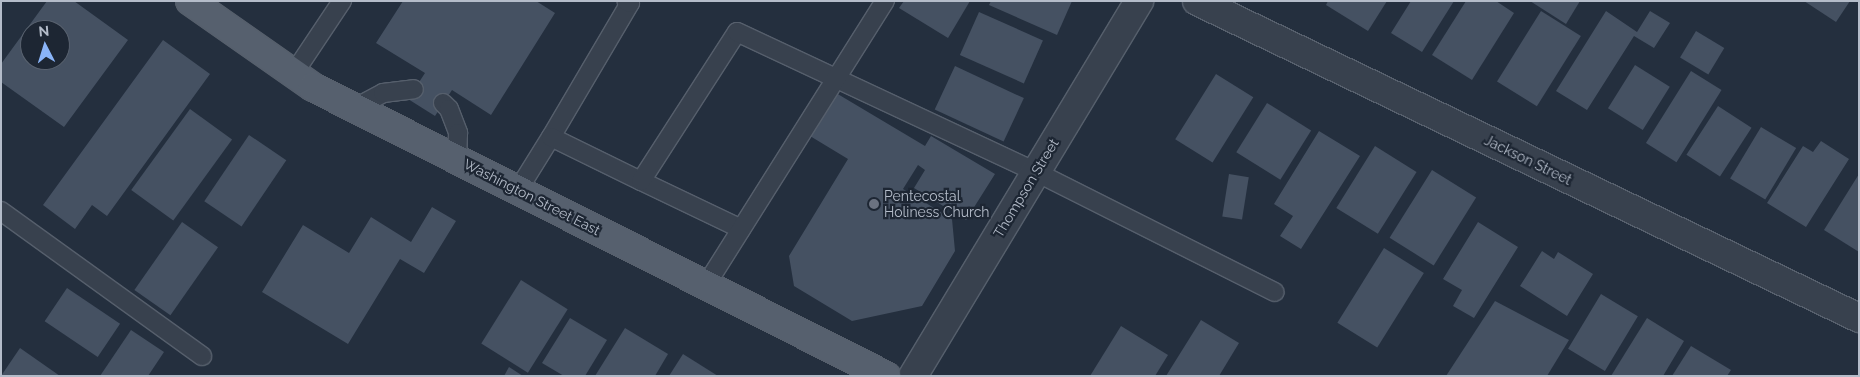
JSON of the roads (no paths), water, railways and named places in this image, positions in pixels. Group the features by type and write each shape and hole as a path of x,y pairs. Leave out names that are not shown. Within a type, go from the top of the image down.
{"main road":[{"name":"Washington Street East","path":"197,3 294,74 355,108 886,376"}],"street":[{"name":"Thompson Street","path":"913,376 1139,1"},
{"name":"Jackson Street","path":"1197,1 1859,318"}],"lane":[{"path":"294,74 342,1"},
{"path":"518,190 630,3 626,1"},
{"path":"706,285 885,1"},
{"path":"641,181 737,32 1036,172 1275,292"},
{"path":"355,108 397,88 414,89"},
{"path":"443,103 449,109 458,133 457,159"},
{"path":"551,137 741,229"},
{"path":"1,211 202,356"}],"place":[{"name":"Pentecostal Holiness Church","path":"874,204"}]}
